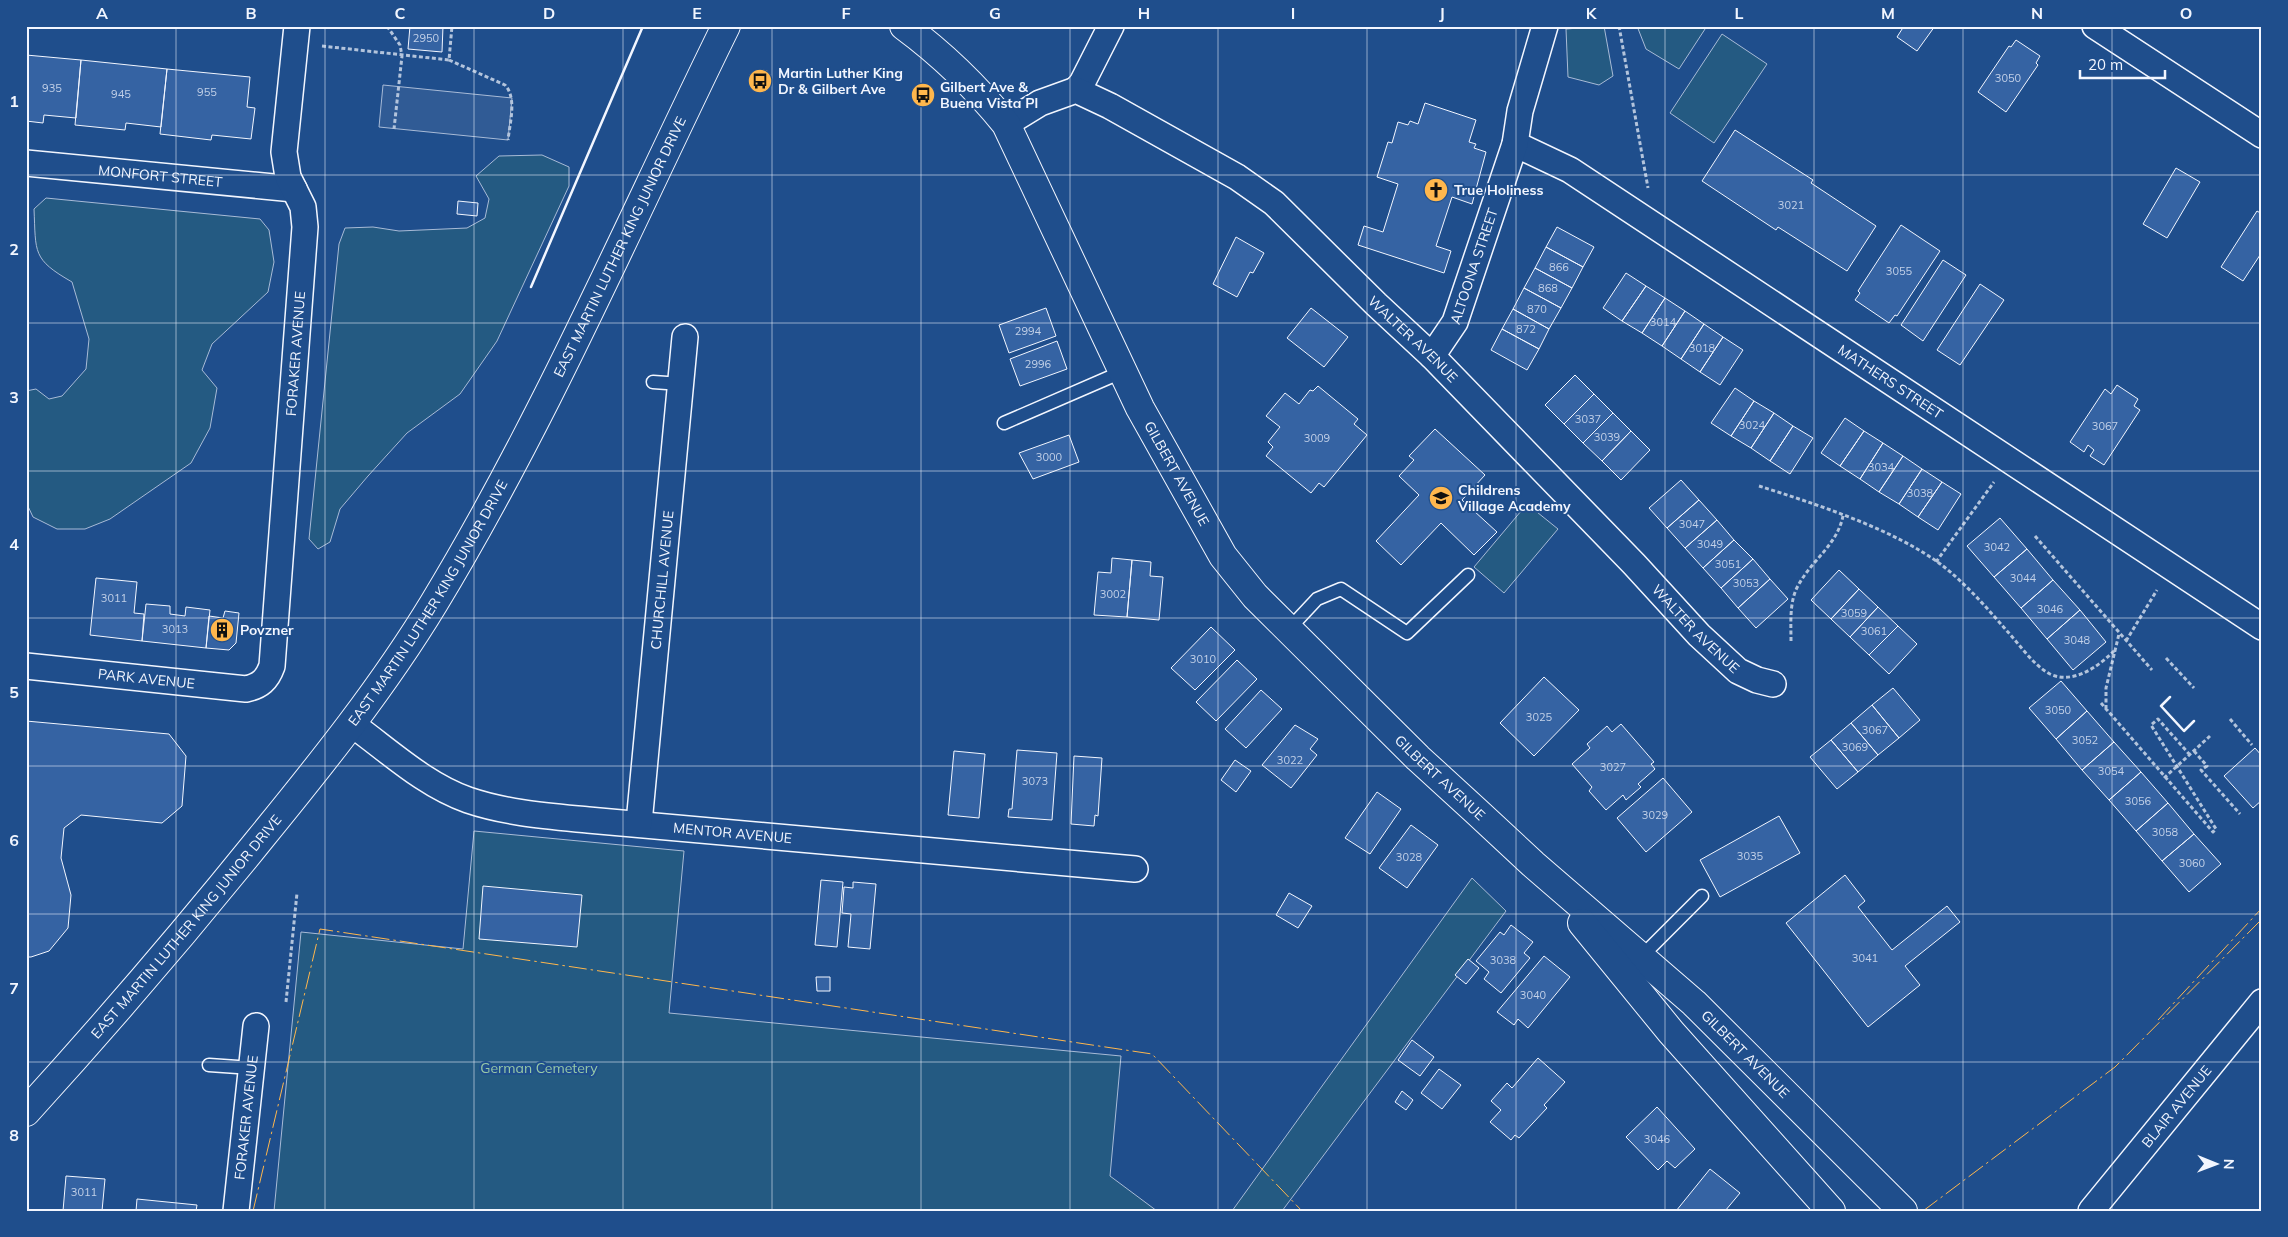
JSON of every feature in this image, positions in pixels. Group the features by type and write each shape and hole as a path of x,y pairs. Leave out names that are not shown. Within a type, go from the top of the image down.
{"main road":[{"name":"EAST MARTIN LUTHER KING JUNIOR DRIVE","path":"27,1110 203,910 353,725 433,605 498,491 606,279 655,171 726,26"},
{"name":"GILBERT AVENUE","path":"904,26 927,43 982,94 1006,124 1140,408 1223,556 1254,596 1418,758 1533,864 1694,1003 1903,1211"},
{"name":"GILBERT AVENUE","path":"1533,864 1672,1032 1831,1211"}],"street":[{"name":"FORAKER AVENUE","path":"264,682 272,666 306,228 303,207 288,177 284,152 297,26"},
{"path":"1006,124 1040,103 1076,90 1082,83 1111,26"},
{"name":"ALTOONA STREET","path":"1432,356 1455,322 1515,144 1520,111 1545,26"},
{"path":"2095,26 2262,135"},
{"name":"WALTER AVENUE","path":"1076,90 1110,106 1237,177 1274,204 1432,356 1634,564 1699,635 1738,671 1773,684"},
{"name":"MATHERS STREET","path":"1515,144 1542,155 1586,180 2262,627"},
{"name":"MONFORT STREET","path":"26,163 294,189"},
{"name":"CHURCHILL AVENUE","path":"639,823 686,337"},
{"name":"PARK AVENUE","path":"26,666 246,689 256,687 264,682"},
{"name":"MENTOR AVENUE","path":"353,725 429,781 466,799 504,810 531,814 1135,868"},
{"name":"BLAIR AVENUE","path":"2091,1211 2262,1002"},
{"name":"FORAKER AVENUE","path":"236,1211 256,1026"}],"lane":[{"path":"1004,423 1124,371"},
{"path":"653,382 681,384"},
{"path":"1288,630 1318,599 1341,589 1407,633 1468,575"},
{"path":"1641,957 1702,896"},
{"path":"210,1065 252,1068"}],"path":[{"path":"387,26 400,45 402,56 394,129"},
{"path":"449,60 452,26"},
{"path":"1619,26 1648,191"},
{"path":"320,46 449,60 505,85 510,90 512,98 508,140"},
{"path":"1936,562 1994,482"},
{"path":"1759,486 1882,532 1936,562 1977,596 2037,664 2051,674 2064,676 2080,674 2090,670 2114,651"},
{"path":"1791,641 1792,604 1798,584 1839,531 1843,516"},
{"path":"2035,536 2152,670"},
{"path":"2126,641 2157,590"},
{"path":"2106,709 2106,688 2120,633"},
{"path":"2166,658 2194,688"},
{"path":"2101,703 2164,778 2213,832 2216,829 2151,725 2158,719 2190,755"},
{"path":"2230,719 2252,745"},
{"path":"2164,778 2210,736"},
{"path":"2194,751 2207,766 2201,770 2240,814"},
{"path":"286,1002 297,893"}],"green space":[{"path":"1604,26 1613,76 1599,85 1568,77 1566,29"},
{"path":"1637,26 1707,26 1679,69 1646,49"},
{"path":"1722,34 1767,64 1714,143 1670,113"},
{"path":"542,155 569,167 569,186 497,341 460,394 407,433 368,476 340,509 330,542 318,549 309,539 339,244 345,228 373,227 399,231 467,228 485,218 489,199 476,176 499,156"},
{"path":"46,198 260,219 269,230 274,262 268,292 212,344 202,370 217,388 210,428 191,463 110,519 85,529 57,529 33,517 26,502 26,391 36,389 49,399 62,396 86,369 89,339 72,282 49,267 43,260 36,245 34,209"},
{"path":"1527,504 1558,529 1504,593 1474,567"},
{"name":"German Cemetery","path":"474,831 684,851 669,1013 1121,1056 1110,1176 1157,1211 274,1211 301,932 463,949"},
{"path":"1472,878 1506,911 1282,1211 1232,1211"}],"shaded area":[{"path":"383,85 512,98 508,140 379,127"}],"building":[{"path":"410,26 443,26 442,52 408,49"},
{"path":"1904,26 1935,26 1917,51 1897,37"},
{"path":"2016,40 2040,56 2036,63 2038,65 2006,112 1978,92 2009,46 2011,47"},
{"path":"26,55 81,60 76,118 44,115 43,123 26,121"},
{"path":"81,60 167,69 161,127 126,123 125,130 75,125"},
{"path":"167,69 250,77 247,107 255,108 251,139 212,135 211,140 160,134"},
{"name":"True Holiness","path":"1425,103 1476,120 1469,142 1476,144 1474,148 1486,152 1472,204 1452,197 1436,246 1451,251 1444,273 1358,245 1364,226 1383,232 1398,184 1377,177 1388,142 1392,143 1398,122 1408,125 1410,121 1418,124"},
{"path":"1735,130 1813,180 1811,183 1876,226 1847,271 1778,227 1776,230 1702,181"},
{"path":"2176,168 2200,182 2167,238 2143,224"},
{"path":"458,201 478,203 477,216 457,214"},
{"path":"2257,211 2262,214 2262,252 2243,281 2221,267"},
{"path":"1901,225 1940,251 1897,316 1895,315 1889,323 1855,300 1860,293 1858,291"},
{"path":"1557,227 1594,247 1583,267 1546,247"},
{"path":"1236,237 1264,253 1253,273 1250,272 1237,297 1213,284"},
{"path":"1546,247 1583,267 1572,288 1535,268"},
{"path":"1943,260 1966,275 1923,341 1901,325"},
{"path":"1535,268 1572,288 1561,308 1524,288"},
{"path":"1626,273 1646,286 1622,321 1603,308"},
{"path":"1980,284 2004,300 1960,365 1937,350"},
{"path":"1646,286 1665,298 1642,333 1622,321"},
{"path":"1524,288 1561,308 1549,329 1513,309"},
{"path":"1665,298 1685,311 1662,346 1642,333"},
{"path":"1046,308 1056,336 1009,353 999,325"},
{"path":"1311,308 1348,337 1324,367 1287,338"},
{"path":"1513,309 1549,329 1539,349 1502,329"},
{"path":"1685,311 1704,324 1681,359 1662,346"},
{"path":"1704,324 1723,337 1700,372 1681,359"},
{"path":"1502,329 1539,349 1527,370 1491,350"},
{"path":"1723,337 1743,350 1720,385 1700,372"},
{"path":"1057,341 1067,369 1020,386 1010,359"},
{"path":"1575,375 1594,394 1564,424 1545,405"},
{"path":"2117,385 2138,399 2134,406 2140,410 2104,465 2090,456 2094,450 2088,445 2084,452 2070,442 2105,389 2111,394"},
{"path":"1318,386 1358,419 1354,424 1367,435 1324,487 1319,483 1311,493 1266,456 1273,447 1268,442 1280,427 1266,416 1285,393 1299,404 1310,390 1313,391"},
{"path":"1735,388 1754,401 1731,436 1711,423"},
{"path":"1594,394 1613,413 1583,443 1564,424"},
{"path":"1754,401 1774,413 1751,448 1731,436"},
{"path":"1613,413 1631,431 1602,461 1583,443"},
{"path":"1774,413 1793,426 1770,461 1751,448"},
{"path":"1845,418 1864,431 1840,466 1821,453"},
{"path":"1793,426 1813,438 1790,474 1770,461"},
{"name":"Childrens Village Academy","path":"1435,429 1485,475 1462,500 1497,532 1474,555 1441,523 1401,565 1376,541 1419,495 1399,476 1414,460 1409,456"},
{"path":"1631,431 1650,450 1621,480 1602,461"},
{"path":"1864,431 1883,443 1860,479 1840,466"},
{"path":"1069,435 1079,462 1033,479 1019,453"},
{"path":"1883,443 1903,456 1879,492 1860,479"},
{"path":"1903,456 1922,469 1899,504 1879,492"},
{"path":"1922,469 1942,482 1918,517 1899,504"},
{"path":"1681,480 1699,500 1667,528 1649,508"},
{"path":"1942,482 1961,494 1938,530 1918,517"},
{"path":"1699,500 1717,520 1685,548 1667,528"},
{"path":"2000,518 2027,549 1994,577 1967,546"},
{"path":"1717,520 1734,540 1703,568 1685,548"},
{"path":"1734,540 1753,559 1721,588 1703,568"},
{"path":"2027,549 2053,580 2021,608 1994,577"},
{"path":"1112,558 1132,560 1127,617 1094,615 1098,572 1111,573"},
{"path":"1753,559 1770,579 1738,608 1721,588"},
{"path":"1132,560 1151,562 1150,576 1163,577 1159,620 1127,617"},
{"path":"1839,570 1859,589 1831,619 1811,600"},
{"path":"96,578 137,582 134,613 144,614 142,641 90,635"},
{"path":"1770,579 1788,599 1756,628 1738,608"},
{"path":"2053,580 2080,610 2047,639 2021,608"},
{"path":"1859,589 1878,607 1850,637 1831,619"},
{"path":"146,604 170,606 170,614 185,616 186,607 210,610 206,648 142,641"},
{"path":"1878,607 1898,626 1869,655 1850,637"},
{"path":"2080,610 2106,642 2073,670 2047,639"},
{"name":"Povzner","path":"225,611 239,613 236,643 229,650 206,648 209,616 223,618"},
{"path":"1898,626 1917,644 1889,674 1869,655"},
{"path":"1211,627 1235,650 1195,690 1171,668"},
{"path":"1237,660 1257,679 1216,721 1196,702"},
{"path":"1544,677 1579,710 1534,756 1500,723"},
{"path":"2061,681 2087,711 2056,739 2029,708"},
{"path":"1893,688 1920,720 1899,738 1872,705"},
{"path":"1261,690 1282,709 1246,748 1225,729"},
{"path":"1872,705 1899,738 1878,755 1851,723"},
{"path":"2087,711 2114,742 2082,770 2056,739"},
{"path":"26,721 169,734 186,756 182,806 162,823 81,815 64,828 61,858 71,895 68,928 49,951 31,957 26,957"},
{"path":"1851,723 1878,755 1858,772 1831,740"},
{"path":"1621,724 1654,762 1651,764 1655,769 1638,784 1641,787 1626,800 1623,795 1606,810 1589,791 1592,787 1572,764 1590,748 1587,744 1607,726 1612,732"},
{"path":"1295,725 1318,739 1310,749 1317,755 1291,788 1262,765"},
{"path":"1831,740 1858,772 1837,789 1810,757"},
{"path":"2114,742 2141,772 2109,800 2082,770"},
{"path":"2255,748 2262,756 2262,800 2253,808 2224,776"},
{"path":"1017,750 1057,753 1052,820 1008,817 1009,809 1012,809"},
{"path":"954,751 985,754 979,818 948,815"},
{"path":"1074,756 1102,758 1098,816 1095,815 1094,826 1071,824"},
{"path":"1235,760 1251,771 1236,792 1221,780"},
{"path":"2141,772 2168,803 2136,831 2109,800"},
{"path":"1663,778 1692,812 1646,852 1617,818"},
{"path":"1377,792 1401,809 1370,854 1345,838"},
{"path":"2168,803 2194,834 2162,861 2136,831"},
{"path":"1779,816 1800,853 1720,897 1700,860"},
{"path":"1411,825 1438,845 1407,888 1379,868"},
{"path":"2194,834 2221,864 2189,892 2162,861"},
{"path":"1845,875 1865,901 1858,907 1892,950 1947,906 1960,922 1905,966 1920,985 1868,1027 1786,923"},
{"path":"821,880 843,882 837,947 815,945"},
{"path":"853,882 876,884 870,949 848,947 851,914 842,913 844,887 853,888"},
{"path":"483,886 582,895 577,947 479,939"},
{"path":"1289,893 1312,906 1298,928 1276,915"},
{"path":"1511,925 1533,942 1524,953 1530,958 1501,993 1484,979 1489,972 1476,961 1500,932 1504,935"},
{"path":"1544,956 1570,977 1528,1028 1518,1019 1514,1025 1497,1012"},
{"path":"1468,959 1479,968 1466,984 1455,975"},
{"path":"816,977 830,977 830,991 817,991"},
{"path":"1412,1040 1434,1057 1420,1076 1398,1060"},
{"path":"1538,1058 1565,1082 1544,1105 1547,1108 1519,1138 1515,1135 1511,1140 1490,1122 1501,1110 1491,1101 1507,1083 1512,1088"},
{"path":"1439,1069 1461,1085 1442,1109 1421,1093"},
{"path":"1402,1091 1413,1100 1406,1110 1395,1102"},
{"path":"1657,1107 1695,1149 1675,1168 1667,1161 1658,1170 1626,1137"},
{"path":"1710,1169 1740,1193 1725,1211 1676,1211"},
{"path":"66,1176 105,1179 102,1211 63,1211"},
{"path":"137,1199 197,1205 196,1211 136,1211"}],"wall":[{"path":"531,287 643,26"},
{"path":"2170,697 2161,706 2184,731 2194,721"}],"power":[{"path":"2158,1020 2262,908"},
{"path":"1923,1211 2115,1067 2262,919"},
{"path":"253,1211 320,929 1152,1054 1302,1211"}],"place":[{"name":"Martin Luther King Dr & Gilbert Ave","path":"760,81"},
{"name":"Gilbert Ave & Buena Vista Pl","path":"923,95"},
{"name":"True Holiness","path":"1436,190"},
{"name":"Childrens Village Academy","path":"1441,498"},
{"name":"Povzner","path":"222,630"}]}
